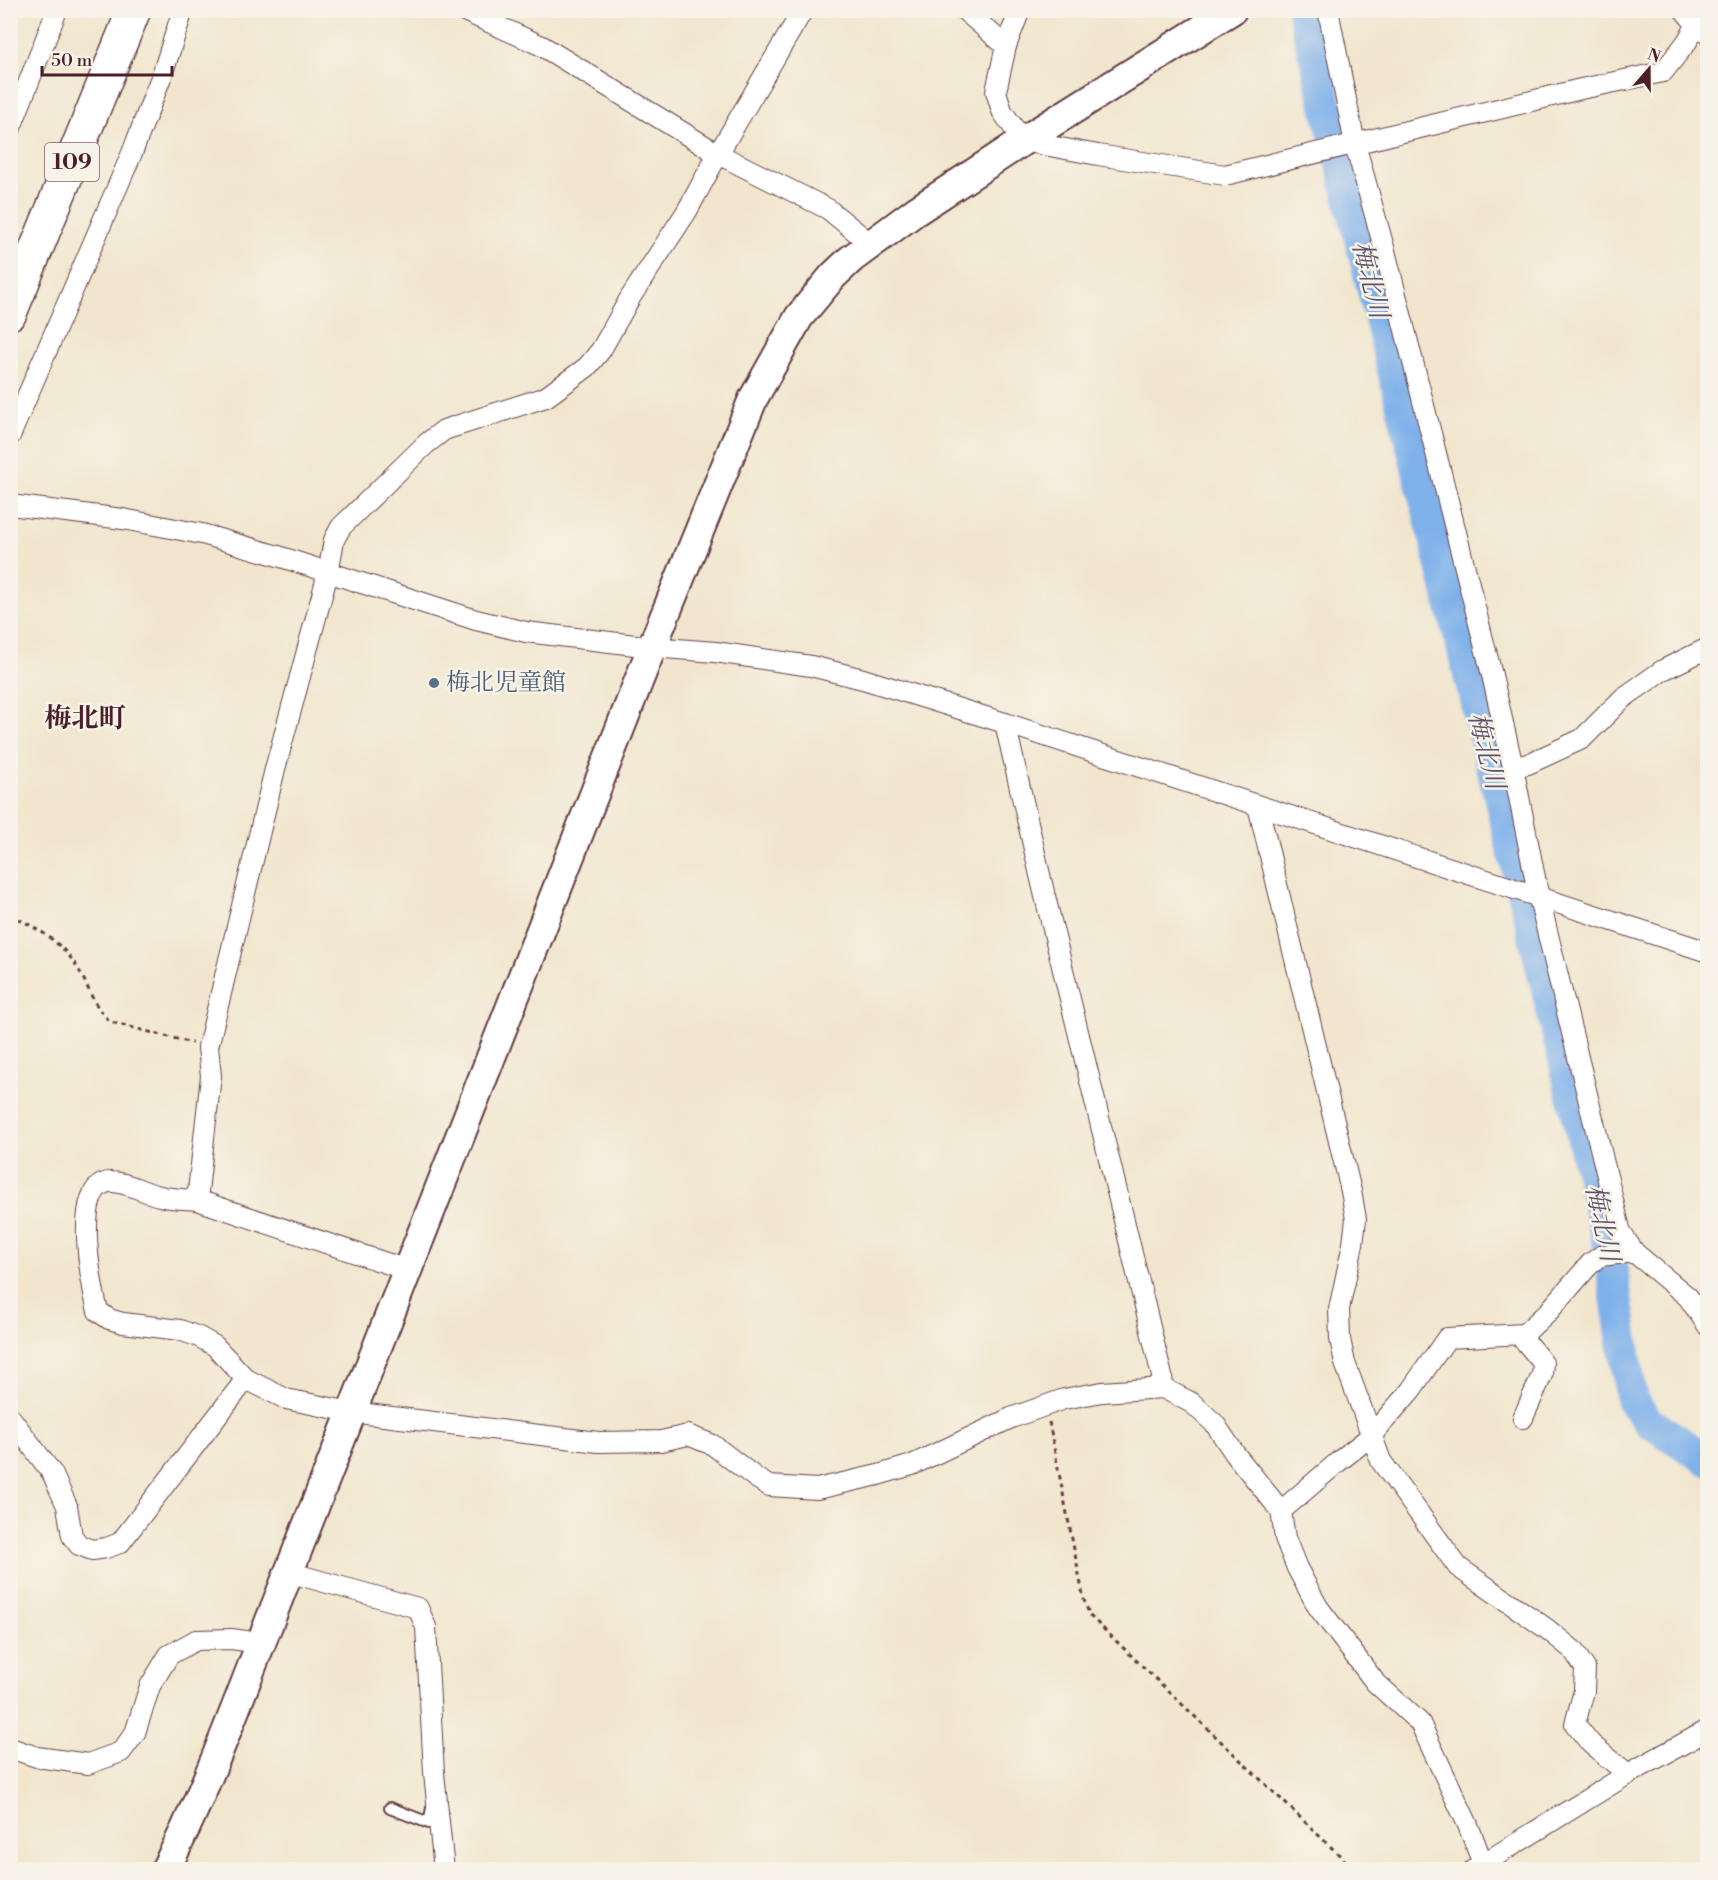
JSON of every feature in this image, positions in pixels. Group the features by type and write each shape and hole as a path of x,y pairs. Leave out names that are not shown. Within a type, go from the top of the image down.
{"highway":[{"name":"109","path":"10,272 117,10"},
{"name":"109","path":"10,313 134,10"}],"street":[{"path":"10,130 57,10"},
{"path":"10,436 132,153 164,72 183,10"},
{"path":"462,10 542,46 718,154 828,209 871,244"},
{"path":"197,1200 211,1076 208,1047 274,768 328,573 334,540 341,527 426,444 444,430 546,398 587,367 687,211 803,10"},
{"path":"964,10 1006,46"},
{"path":"1020,10 1006,46 996,91 1002,111 1023,141 1225,175 1581,89 1663,72 1686,43 1696,23"},
{"path":"165,1869 205,1781 261,1643 652,647 753,399 799,316 850,259 916,211 1232,10"},
{"path":"1328,10 1355,144 1385,251 1513,767 1539,898 1621,1233 1629,1253 1688,1297 1707,1326"},
{"path":"10,505 123,519 202,534 276,555 476,620 526,632 715,652 811,666 894,687 1707,952"},
{"path":"1513,767 1528,764 1582,739 1623,699 1663,670 1707,648"},
{"path":"1005,723 1162,1376 1163,1388"},
{"path":"1258,806 1351,1191 1356,1219 1339,1309 1340,1339 1345,1363 1371,1436 1381,1461 1458,1567 1547,1629 1573,1650 1585,1668 1584,1691 1575,1724 1591,1744 1628,1774"},
{"path":"407,1270 197,1200 160,1196 112,1182 103,1183 95,1189 89,1208 86,1230 92,1287 98,1311 110,1319 123,1323 180,1330 199,1337 214,1346 246,1379 286,1399 351,1412 598,1442 661,1441 688,1435 713,1445 769,1486 817,1488 878,1476 912,1465 1011,1418 1064,1399 1102,1392 1163,1388 1192,1402 1215,1424 1235,1454 1281,1511 1286,1538 1297,1568 1318,1606 1375,1682 1420,1723 1468,1825 1478,1867 1628,1774 1707,1730"},
{"path":"1281,1511 1371,1436 1411,1390 1447,1338 1524,1334 1550,1310 1591,1263 1601,1256 1629,1253"},
{"path":"1520,1335 1543,1364 1542,1375 1523,1418"},
{"path":"10,1417 52,1473 67,1506 72,1536 79,1545 92,1550 106,1548 120,1543 246,1379"},
{"path":"288,1572 418,1608 426,1627 435,1789 444,1869"},
{"path":"10,1748 37,1757 88,1764 121,1752 135,1733 150,1686 169,1655 196,1640 231,1639 261,1643"}],"lane":[{"path":"390,1808 429,1823 435,1789"}],"path":[{"path":"10,915 32,925 59,945 78,967 101,1014 111,1023 208,1047"},
{"path":"1046,1405 1084,1600 1090,1616 1355,1869"}],"waterway":[{"name":"梅北川","path":"1303,10 1529,915 1608,1243 1632,1401 1649,1422 1708,1460"}],"place":[{"name":"梅北児童館","path":"434,683"}],"district":[{"name":"梅北町","path":"85,719"}]}
